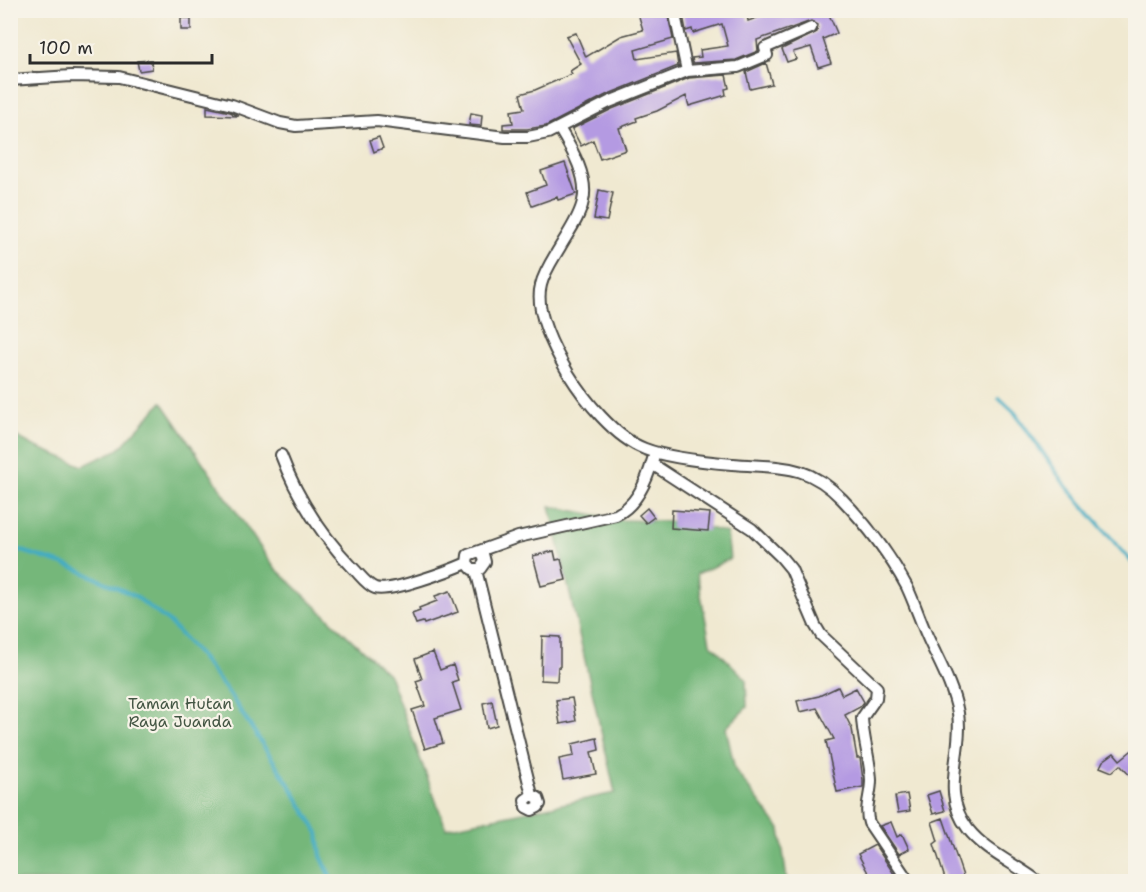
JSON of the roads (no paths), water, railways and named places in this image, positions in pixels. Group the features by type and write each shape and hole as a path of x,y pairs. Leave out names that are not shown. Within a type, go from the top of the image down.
{"street":[{"path":"674,10 687,71"},
{"path":"10,80 70,76 119,77 232,105 280,123 296,126 377,121 505,136 536,137 559,128 568,121 609,102 687,71 738,67 767,55 765,48 811,28"},
{"path":"559,128 568,142 582,175 584,201 541,285 541,302 551,342 583,396 610,425 634,443 655,452 731,464 766,465 801,471 823,481 854,512 892,561 908,590 951,688 958,714 953,792 959,812 968,828 983,843 1039,882"},
{"path":"281,455 299,498 334,549 375,588 393,586 471,566 480,569 485,562 480,552 518,537 616,516 631,506 642,488 655,452"},
{"path":"652,465 752,529 781,557 791,569 821,635 877,688 876,698 862,718 871,783 867,815 869,823 909,882"},
{"path":"471,566 532,795"}],"waterway":[{"path":"999,398 1015,413 1066,486 1136,567"},
{"path":"10,547 72,567 135,596 169,622 228,692 294,792 318,833 321,856 333,882"}],"park label":[{"name":"Taman Hutan Raya Juanda","path":"180,712"}]}
